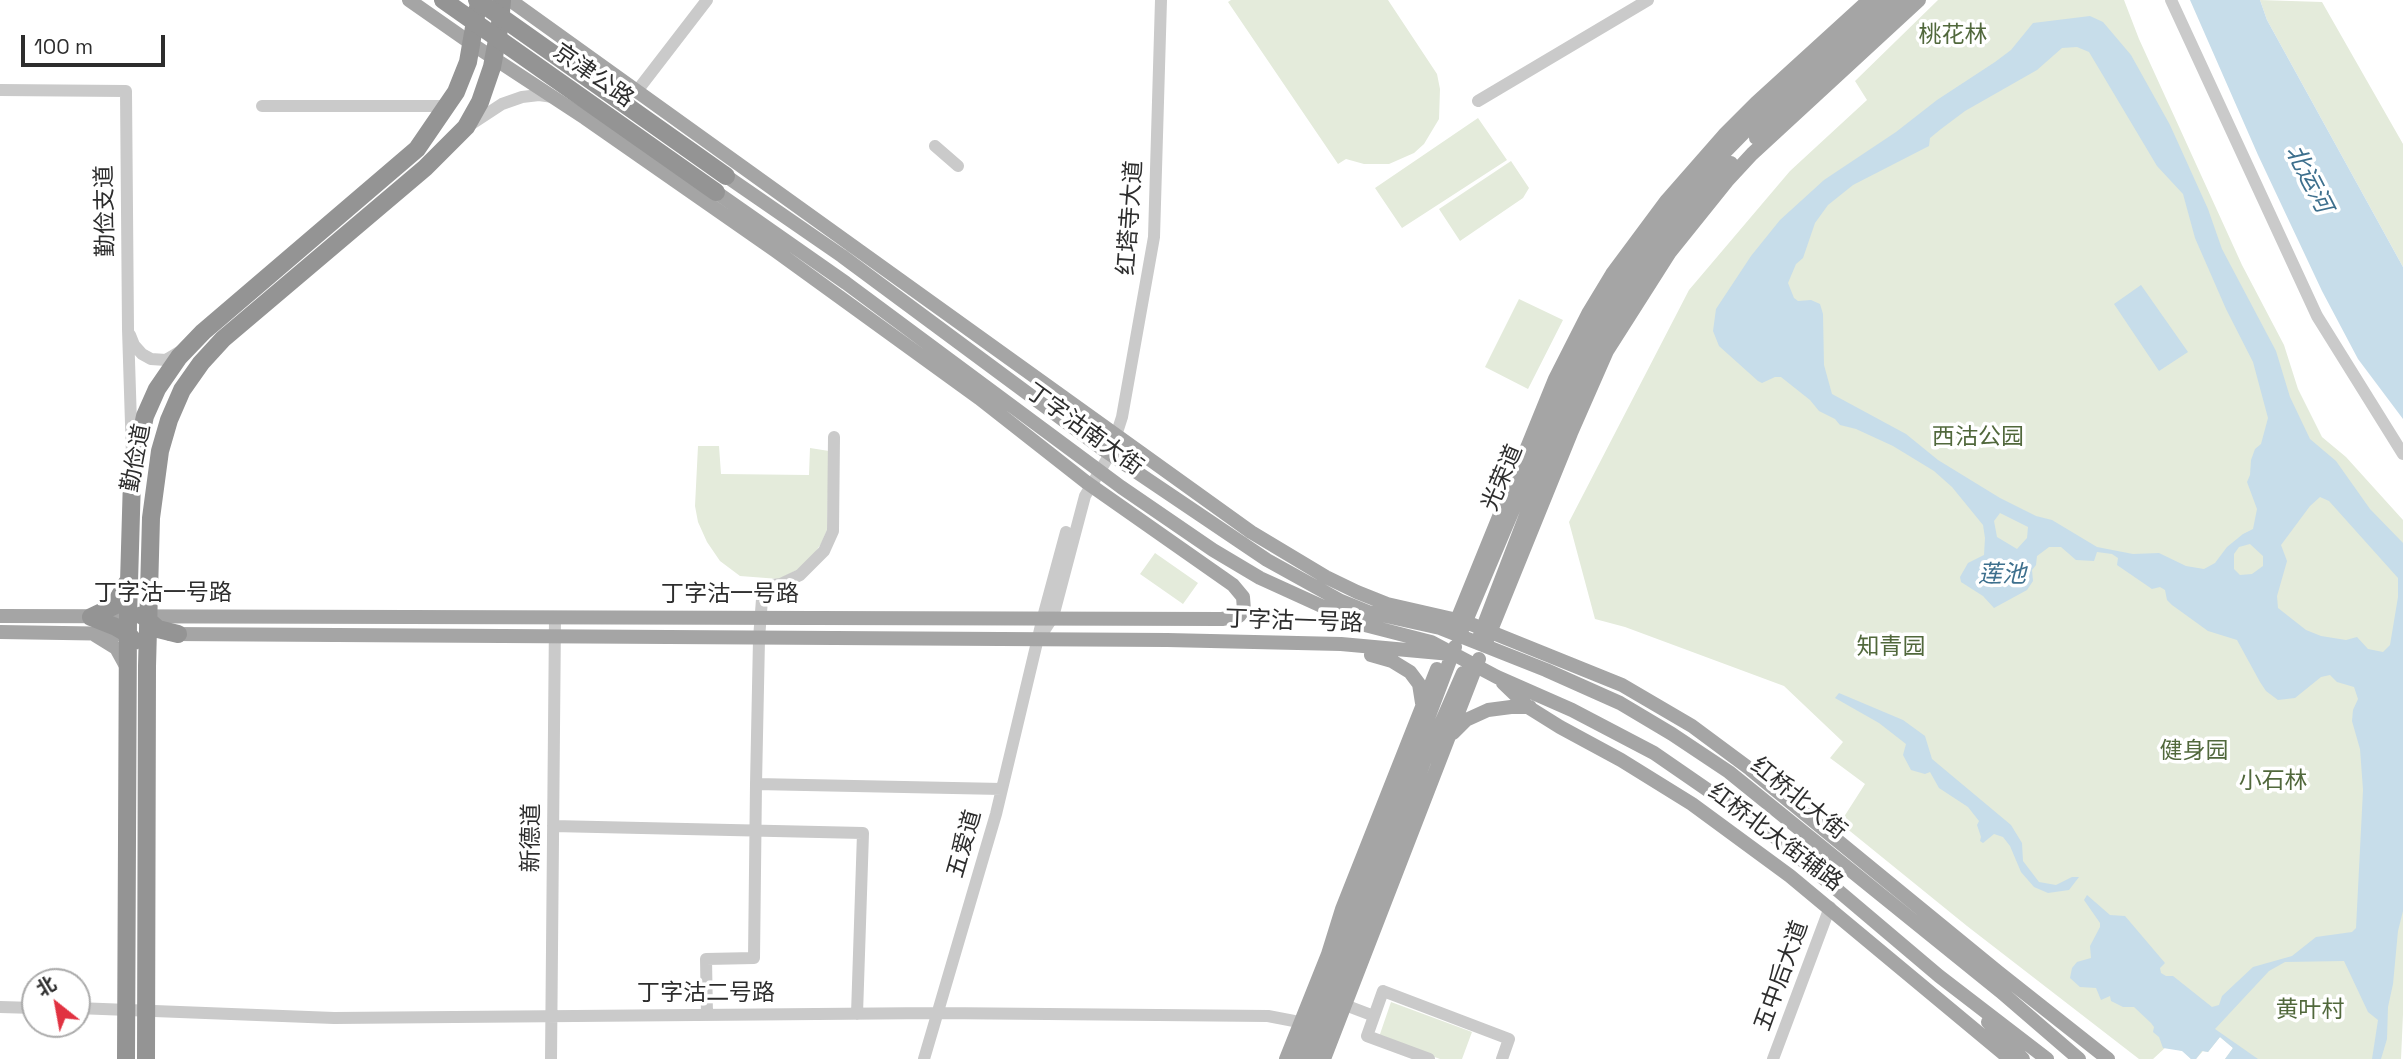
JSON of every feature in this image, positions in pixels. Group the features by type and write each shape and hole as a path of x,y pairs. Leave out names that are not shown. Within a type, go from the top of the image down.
{"highway":[{"name":"京津公路","path":"443,0 716,192"},
{"name":"京津公路","path":"477,0 726,176"},
{"name":"勤俭道","path":"126,1059 127,668 134,620 150,581 152,518 160,451 169,420 182,390 201,363 240,324 425,168 467,127 480,102 482,51 477,0"},
{"name":"勤俭道","path":"134,620 129,579 132,480 145,416 157,389 192,343 417,149 448,106 464,73 499,32 502,0"},
{"path":"91,625 114,606 129,579"},
{"path":"91,625 134,620 178,634"},
{"path":"134,620 147,666 146,1059"}],"main road":[{"path":"409,0 776,251 979,398 1086,482"},
{"path":"510,0 1242,526 1357,593 1459,627"},
{"name":"光荣道","path":"1447,653 1567,383 1635,262 1716,161 1768,108 1882,7 1902,0"},
{"path":"1299,1059 1316,1030 1424,762 1472,664 1607,351 1670,252 1736,172 1882,7 1919,0"},
{"path":"442,23 464,51 464,73"},
{"path":"499,32 516,24 525,24 556,32"},
{"name":"丁字沽南大街","path":"726,176 842,256 1107,452 1267,561 1330,595 1382,617 1459,627"},
{"name":"丁字沽南大街","path":"716,192 1213,550 1260,578 1362,624 1422,639 1447,653"},
{"path":"945,356 979,398"},
{"name":"丁字沽一号路","path":"134,620 928,620 1048,617 1222,619 1239,616 1244,610 1243,597 1233,585 1086,482"},
{"name":"丁字沽一号路","path":"0,616 91,625"},
{"path":"91,625 102,638 116,648 127,668"},
{"name":"丁字沽一号路","path":"0,632 91,625"},
{"name":"红桥北大街","path":"1459,627 1620,703 1729,772 2000,991 2079,1059"},
{"name":"丁字沽一号路","path":"178,634 1167,640 1318,644 1447,653"},
{"path":"1484,637 1622,685 1692,726 1750,769 2108,1059"},
{"path":"1318,644 1380,657 1399,665 1410,672 1419,684 1422,705"},
{"path":"1311,1059 1328,954 1342,909 1422,705 1447,653"},
{"path":"1324,1059 1316,1030 1447,653"},
{"name":"红桥北大街","path":"1447,653 1572,710 1654,753 1770,833 1969,1000 2043,1055"},
{"path":"1286,1059 1345,1005 1412,838 1472,664"},
{"name":"红桥北大街辅路","path":"1497,677 1528,707 1692,804 1830,907 1875,948 2010,1059"},
{"path":"1446,743 1456,729 1477,714 1499,708 1572,710"},
{"path":"1875,948 1940,976"},
{"path":"2000,991 2084,1039"},
{"path":"1969,1000 2023,1059"}],"street":[{"path":"637,91 707,0"},
{"name":"红塔寺大道","path":"1096,468 1116,435 1122,417 1154,237 1161,0"},
{"path":"1478,100 1648,0"},
{"path":"2171,0 2316,316 2403,454"},
{"name":"勤俭支道","path":"0,90 126,92 132,480"},
{"path":"467,127 502,104 522,97 554,97"},
{"path":"262,106 448,106"},
{"path":"935,146 958,166"},
{"path":"128,329 134,345 142,354 152,359 166,360 192,343"},
{"path":"707,1015 706,959 754,958 755,785 759,639 764,586 781,584 800,575 824,551 833,531 834,437"},
{"name":"五爱道","path":"925,1059 1002,789 1038,640 1048,617 1073,506 1096,468"},
{"name":"新德道","path":"551,1059 555,618"},
{"path":"755,785 1002,789"},
{"path":"553,826 863,833 857,1014"},
{"name":"五中后大道","path":"1773,1059 1830,907"},
{"path":"1429,1059 1367,1036 1383,991 1509,1039 1502,1059"},
{"path":"1345,1005 1374,1016"},
{"path":"0,1007 21,1008"},
{"name":"丁字沽二号路","path":"91,1008 334,1018 937,1013 1268,1016 1316,1030"}],"green space":[{"path":"1388,0 1437,74 1440,89 1439,119 1424,144 1414,153 1389,164 1364,164 1346,159 1338,164 1228,2"},
{"name":"西沽公园","path":"1938,0 2124,0 2139,39 2242,265 2284,345 2298,389 2322,437 2346,457 2403,520 2401,1059 2225,1059 2233,1048 2220,1037 2208,1052 2203,1051 2196,1059 2191,1059 2183,1051 2166,1047 2153,1059 2139,1059 1967,926 1840,823 1865,784 1830,758 1843,742 1784,686 1625,627 1595,619 1569,522 1689,290 1790,171 1867,100 1855,81"},
{"path":"2260,0 2322,2 2403,144 2403,267 2267,20"},
{"path":"1478,118 1507,160 1402,228 1375,188"},
{"path":"1511,161 1529,188 1523,198 1460,241 1439,209"},
{"path":"1519,299 1563,320 1528,389 1485,367"},
{"path":"698,446 719,446 721,474 809,475 810,448 829,451 827,530 811,558 797,570 779,579 740,576 720,561 698,522 695,506"},
{"path":"1155,553 1198,583 1183,604 1140,574"},
{"path":"1391,1002 1472,1032 1462,1059 1440,1059 1379,1037"}],"water":[{"name":"北运河","path":"2190,0 2260,0 2267,20 2403,267 2403,419 2358,359 2322,291 2258,155"},
{"name":"莲池","path":"2090,16 2103,22 2131,55 2170,125 2208,209 2222,249 2276,351 2290,397 2310,439 2336,461 2370,509 2403,543 2403,911 2388,1007 2387,1039 2381,1059 2372,1059 2378,1020 2368,1012 2344,961 2285,962 2269,971 2215,1029 2258,1059 2225,1059 2233,1048 2220,1037 2208,1052 2202,1051 2196,1059 2191,1059 2182,1051 2163,1048 2159,1037 2153,1032 2154,1027 2134,1007 2123,1007 2111,1001 2110,996 2101,1000 2096,988 2080,987 2070,978 2072,968 2077,962 2091,958 2090,946 2100,927 2084,900 2087,895 2110,915 2125,916 2165,963 2160,968 2161,973 2173,976 2212,1007 2219,1005 2222,996 2253,967 2292,956 2316,937 2352,932 2356,928 2363,790 2360,749 2352,721 2358,699 2354,687 2337,682 2330,675 2321,677 2295,698 2278,700 2266,691 2237,640 2208,631 2172,605 2167,600 2165,590 2160,587 2152,589 2117,565 2118,558 2112,554 2097,552 2094,561 2076,560 2061,547 2049,547 2037,556 2032,570 2033,581 2027,590 1994,608 1983,596 1961,582 1960,577 1968,563 1984,555 1985,538 1983,525 1952,487 1934,471 1893,446 1856,429 1840,425 1835,419 1819,411 1810,400 1781,377 1762,383 1758,381 1719,346 1713,331 1716,309 1751,256 1780,220 1824,180 2011,50 2033,23","holes":["2077,47 2089,52 2157,166 2183,194 2195,238 2253,362 2268,418 2261,444 2255,449 2251,460 2247,482 2257,509 2253,529 2227,547 2215,563 2204,569 2186,566 2159,553 2133,554 2097,547 2052,520 2036,516 2000,498 1938,460 1906,434 1832,394 1824,365 1823,314 1820,304 1811,300 1798,301 1788,283 1796,264 1803,258 1815,223 1828,205 1853,185 1929,146 1930,138 1965,111 2037,70 2062,48","2320,497 2329,501 2398,578 2398,597 2390,645 2383,652 2368,649 2357,637 2346,640 2321,636 2306,630 2278,608 2277,596 2287,561 2281,545","2000,513 2028,527 2027,538 2017,549 1997,537 1994,521","2250,544 2263,556 2263,566 2252,574 2240,575 2234,569 2234,554 2239,547"]},
{"path":"2141,285 2188,352 2159,371 2114,304"},
{"path":"1839,693 1903,720 1925,736 1932,759 2011,825 2022,843 2023,861 2039,882 2056,885 2072,877 2079,877 2069,890 2048,893 2034,887 2021,872 2010,846 2003,837 1994,834 1983,843 1980,841 1977,825 1979,821 1968,807 1939,788 1930,772 1925,774 1911,770 1903,755 1906,744 1879,723 1835,698"}],"park label":[{"name":"桃花林","path":"1953,36"},
{"name":"知青园","path":"1891,648"},
{"name":"健身园","path":"2194,752"},
{"name":"小石林","path":"2273,782"},
{"name":"黄叶村","path":"2310,1011"}]}
